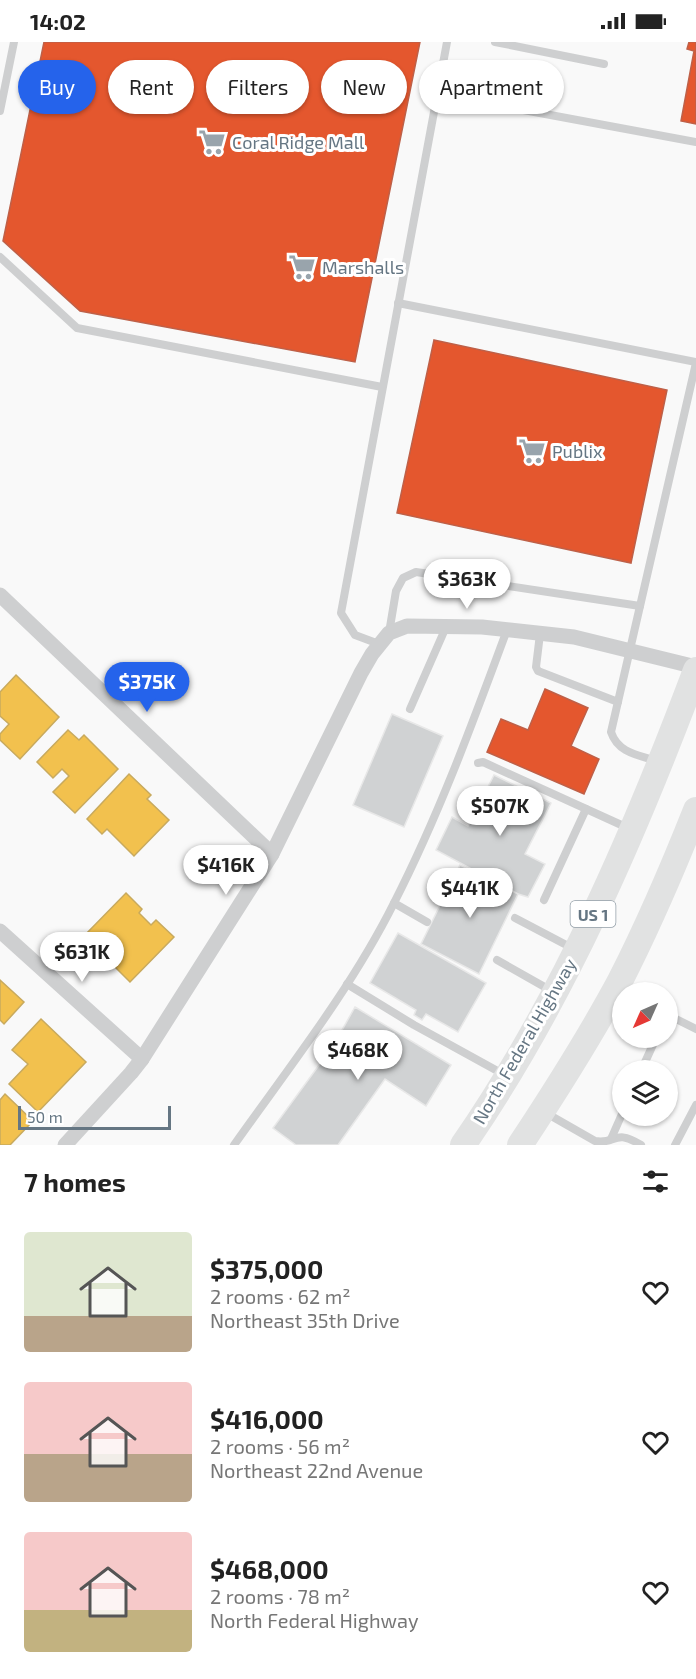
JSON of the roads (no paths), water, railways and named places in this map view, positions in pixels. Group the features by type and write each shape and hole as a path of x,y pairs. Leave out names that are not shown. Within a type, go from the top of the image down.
{"main road":[{"name":"North Federal Highway","path":"463,1145 507,1077 576,949 633,830 696,669"},
{"name":"US 1","path":"520,1145 620,981 672,869 696,810"}],"street":[{"path":"0,596 272,854"},
{"path":"64,1145 142,1059 272,854 361,673 384,639 407,626 507,630 574,637 696,669"},
{"path":"0,931 142,1059"}],"lane":[{"path":"0,111 14,42"},
{"path":"444,60 447,42"},
{"path":"495,42 604,64"},
{"path":"433,114 341,613 356,635 384,639 396,591 403,578 416,572 640,606"},
{"path":"545,114 696,142"},
{"path":"0,257 77,328 382,387"},
{"path":"398,303 696,362 611,732 626,752 661,762"},
{"path":"410,709 447,626"},
{"path":"234,1145 347,984 394,903 460,757 507,630"},
{"path":"540,634 536,666 538,671 618,702"},
{"path":"478,763 483,762 633,830"},
{"path":"544,900 586,809"},
{"path":"394,903 427,922"},
{"path":"515,918 576,949"},
{"path":"497,960 554,992"},
{"path":"347,984 507,1077"},
{"path":"678,1020 696,1029"},
{"path":"675,1145 696,1105"},
{"path":"542,1111 602,1144 620,1136 641,1145"},
{"path":"611,1139 617,1126"}],"place":[{"name":"Coral Ridge Mall","path":"212,142"},
{"name":"Marshalls","path":"302,267"},
{"name":"Publix","path":"532,451"}]}
